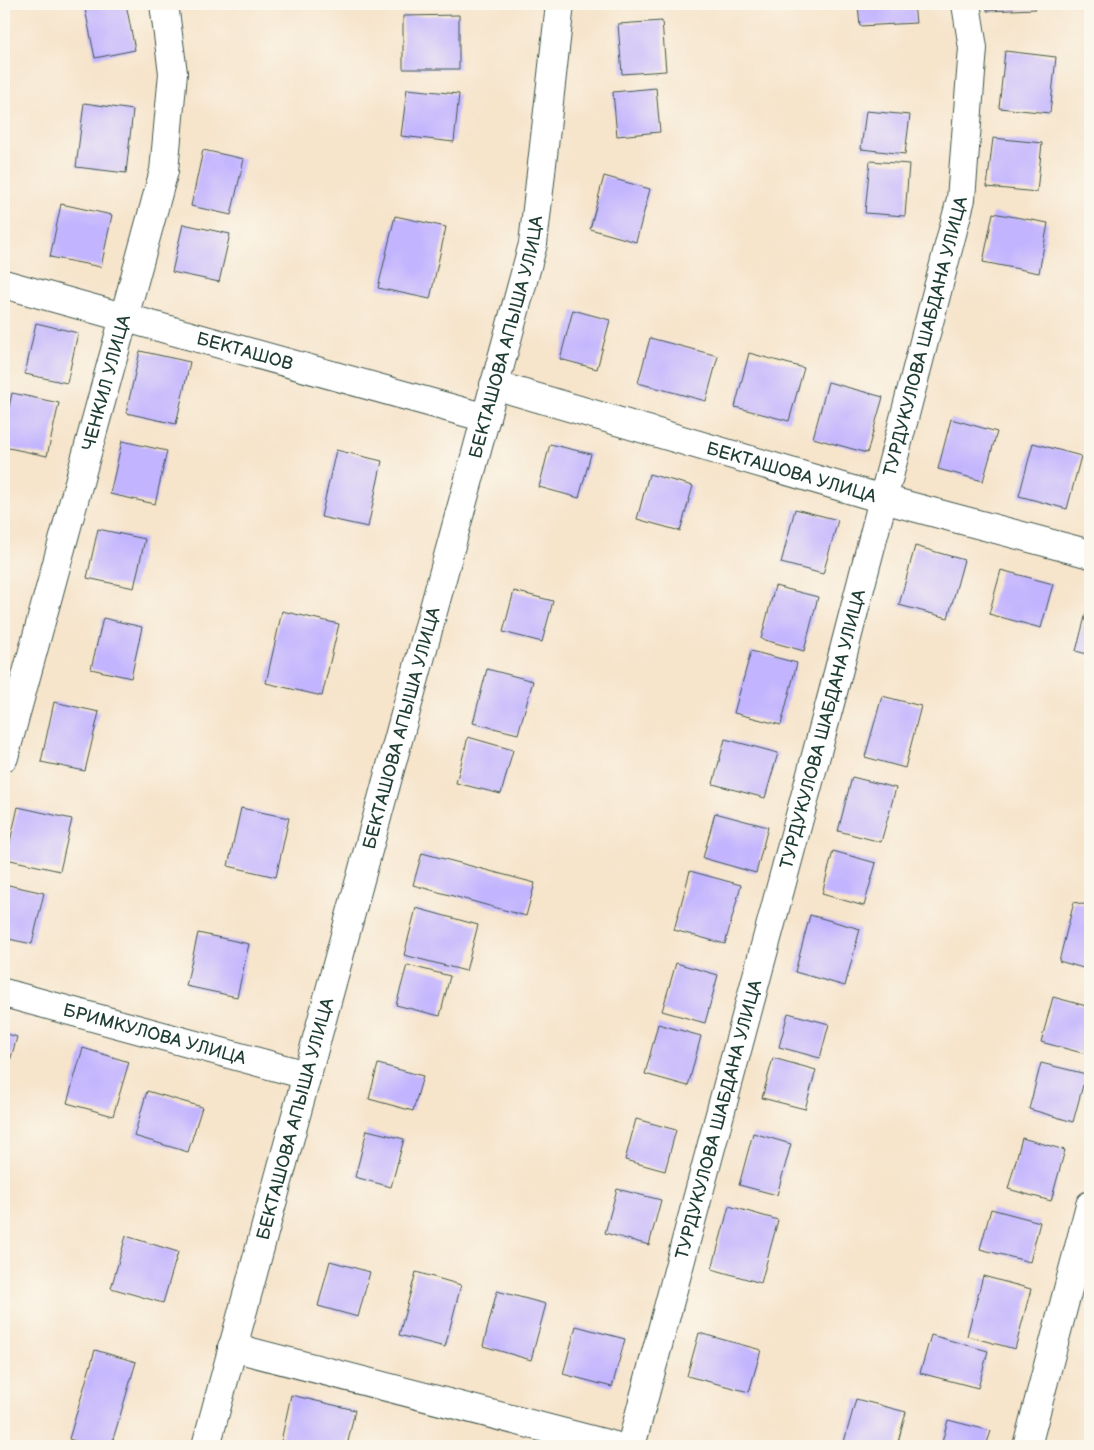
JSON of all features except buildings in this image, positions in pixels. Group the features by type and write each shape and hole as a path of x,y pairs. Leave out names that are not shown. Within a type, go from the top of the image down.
{"street":[{"name":"ЧЕНКИЛ УЛИЦА","path":"4,757 164,170 174,74 164,4"},
{"name":"БЕКТАШОВА АПЫША УЛИЦА","path":"206,1446 533,244 560,4"},
{"name":"ТУРДУКУЛОВА ШАБДАНА УЛИЦА","path":"631,1446 961,199 973,48 966,4"},
{"name":"БЕКТАШОВ","path":"4,284 486,418"},
{"name":"БЕКТАШОВА УЛИЦА","path":"494,385 883,499 1090,554"},
{"name":"БРИМКУЛОВА УЛИЦА","path":"4,993 306,1075"},
{"path":"1027,1446 1090,1205"},
{"path":"232,1348 615,1446"}]}
